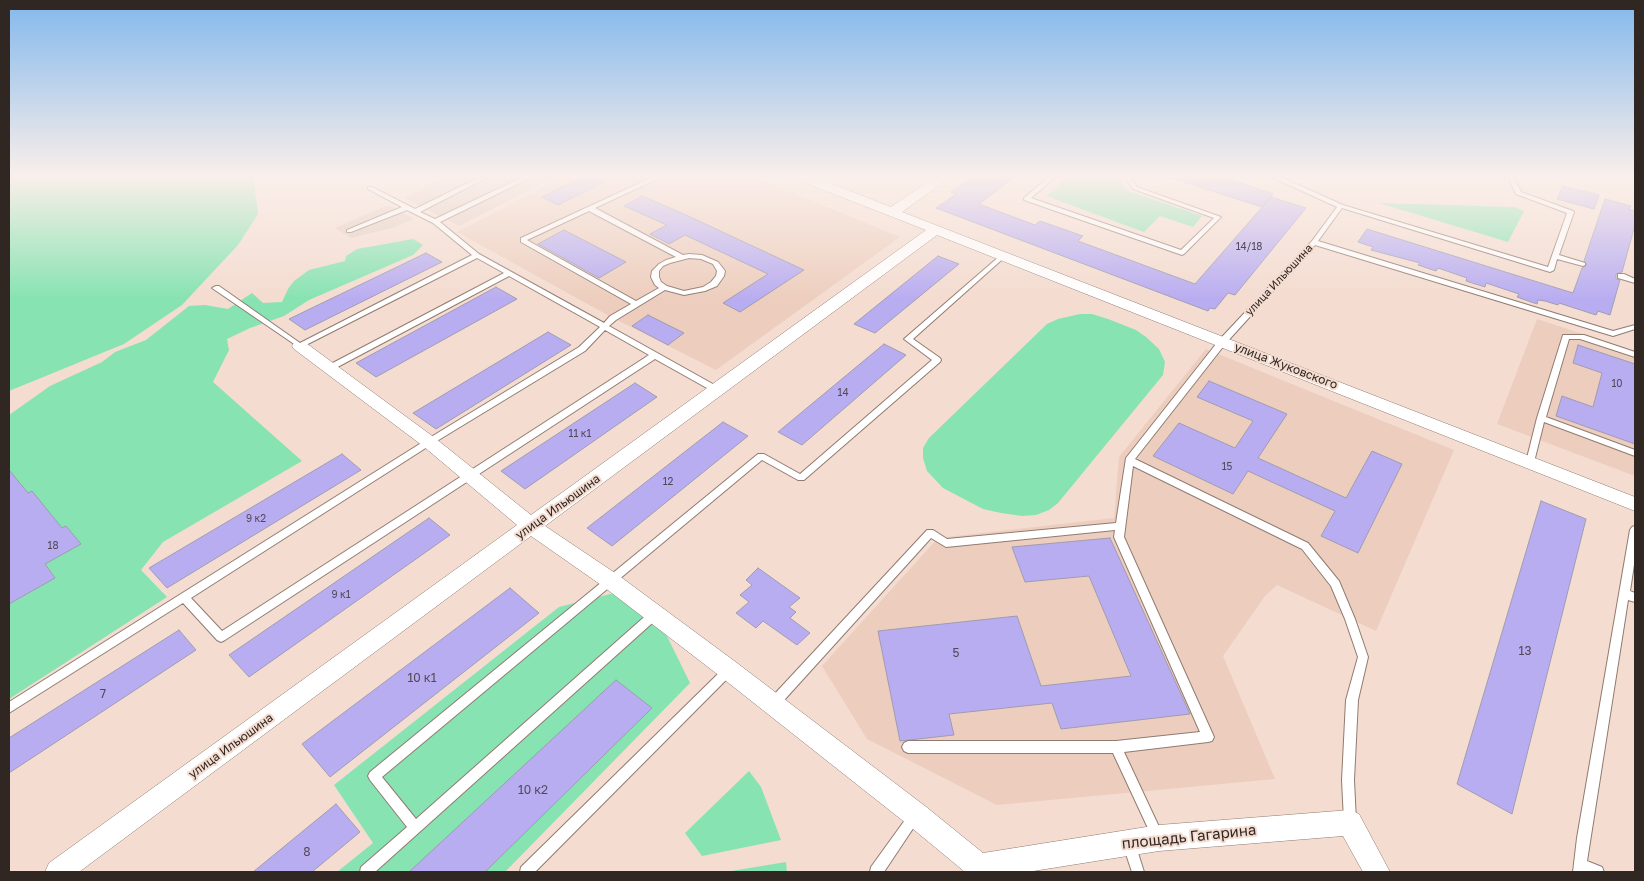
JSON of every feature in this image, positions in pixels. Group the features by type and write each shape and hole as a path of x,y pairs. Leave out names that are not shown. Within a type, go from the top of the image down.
{"street":[{"path":"903,216 936,229"},
{"name":"улица Жуковского","path":"936,229 1635,504"},
{"name":"улица Ильюшина","path":"58,872 936,229"},
{"path":"300,346 429,442 531,526 611,581 729,670 916,815 979,870"},
{"path":"1350,823 1377,872"},
{"name":"площадь Гагарина","path":"979,870 1159,838 1350,823"}],"lane":[{"path":"349,231 386,216"},
{"path":"423,216 435,222 477,255 717,390"},
{"path":"435,222 447,216"},
{"path":"571,216 524,238 523,241 636,304"},
{"path":"604,216 681,257"},
{"path":"1075,216 1182,253 1218,217 1215,216"},
{"name":"улица Ильюшина","path":"1129,460 1223,341 1314,242 1333,216"},
{"path":"1374,216 1550,270 1570,216"},
{"path":"1314,242 1614,334 1635,327"},
{"path":"216,288 300,346 477,255"},
{"path":"415,828 374,776 761,456 801,478 937,360 908,340 1004,255"},
{"path":"1555,256 1583,264"},
{"path":"681,257 702,257 712,260 720,269 720,276 714,284 692,292 673,291 664,288 656,280 656,271 668,261 681,257"},
{"path":"330,368 509,273"},
{"path":"1621,276 1635,280"},
{"path":"9,708 429,442 582,349 614,318 664,288"},
{"path":"1530,462 1541,418 1566,337 1581,337 1635,354"},
{"path":"184,597 221,637 655,355"},
{"path":"1541,418 1635,453"},
{"path":"908,747 1116,746 1208,737 1119,536 1129,460 1305,546 1335,584 1363,657 1352,700 1348,780 1350,823"},
{"path":"773,704 930,533 946,543 1120,526"},
{"path":"1596,872 1579,869 1630,596 1635,530"},
{"path":"366,872 655,614"},
{"path":"526,872 729,670"},
{"path":"1116,746 1159,838"},
{"path":"876,872 916,815"},
{"path":"1128,843 1138,872"}],"shaded area":[{"path":"362,216 409,216 414,219 392,228 351,238 335,228"},
{"path":"440,216 478,216 459,226"},
{"path":"488,216 849,216 900,237 716,370 613,318 457,232"},
{"path":"1537,319 1635,351 1635,476 1497,424"},
{"path":"1206,349 1454,450 1376,631 1277,585 1265,596 1223,656 1275,779 997,805 867,739 822,666 938,538 1114,518 1119,457"}],"green space":[{"path":"9,216 257,216 238,245 182,305 124,344 9,391"},
{"path":"1101,216 1160,216 1144,232"},
{"path":"1160,216 1202,216 1193,227"},
{"path":"1422,216 1521,216 1508,242"},
{"path":"413,239 423,245 413,255 309,300 284,316 250,328 227,339 229,350 213,382 302,461 163,542 141,570 167,597 9,699 9,415 50,386 102,362 115,352 146,340 189,306 205,305 228,309 252,293 263,303 282,302 294,281 309,270 345,261 346,256 357,249"},
{"path":"1080,314 1092,314 1108,319 1136,330 1146,337 1159,349 1165,362 1163,375 1058,503 1049,510 1036,515 1022,516 1001,513 983,509 943,488 927,471 923,458 923,448 929,438 1047,324 1058,319"},
{"path":"614,593 664,630 690,683 505,872 337,872 373,843 334,785 559,607"},
{"path":"749,771 761,787 781,840 702,856 685,833"},
{"path":"786,862 787,872 725,872"}],"building":[{"path":"647,216 688,216 804,270 740,312 723,303 768,274 685,235 669,244 650,234 667,225"},
{"path":"957,216 1011,216 1035,225 1040,221 1083,236 1078,241 1195,284 1254,216 1299,216 1235,295 1228,293 1215,309 1210,308 1208,311"},
{"path":"1599,216 1635,216 1635,225 1622,272 1616,274 1616,279 1620,280 1610,315 1598,311 1596,315 1559,303 1558,305 1538,300 1537,304 1517,297 1519,294 1486,283 1485,287 1466,281 1467,278 1438,268 1436,271 1418,265 1420,263 1371,250 1373,247 1358,242 1367,229 1573,293 1582,268 1587,265 1584,261"},
{"path":"564,230 626,262 599,278 538,244"},
{"path":"426,253 442,262 305,330 289,319"},
{"path":"938,256 959,264 875,333 854,324"},
{"path":"496,287 517,299 376,377 356,363"},
{"path":"648,315 684,333 668,345 632,326"},
{"path":"548,332 571,345 436,429 413,413"},
{"path":"884,344 906,355 802,445 778,432"},
{"path":"1578,345 1635,364 1635,444 1556,416 1562,396 1593,407 1602,373 1573,363"},
{"path":"1209,381 1287,414 1258,458 1346,498 1372,451 1402,464 1358,553 1321,536 1335,511 1248,471 1233,494 1153,456 1179,423 1235,448 1253,421 1197,397"},
{"path":"635,383 657,397 525,489 501,471"},
{"path":"723,422 748,436 612,546 587,528"},
{"path":"342,454 361,470 167,588 149,568"},
{"path":"9,470 28,493 32,491 62,528 66,526 81,544 45,564 55,578 9,604"},
{"path":"1541,501 1586,519 1512,814 1457,784"},
{"path":"429,518 450,535 249,677 229,655"},
{"path":"1110,538 1190,714 1061,729 1052,703 949,714 954,735 900,741 878,631 1017,616 1041,686 1131,676 1089,576 1025,582 1012,547"},
{"path":"758,568 800,598 789,607 796,612 790,618 810,633 797,645 763,621 756,628 736,613 749,602 740,595 752,585 746,580"},
{"path":"510,588 539,613 330,777 302,744"},
{"path":"179,630 196,650 9,773 9,738"},
{"path":"616,680 652,708 485,872 409,872"},
{"path":"336,804 360,832 312,872 253,872"}]}
